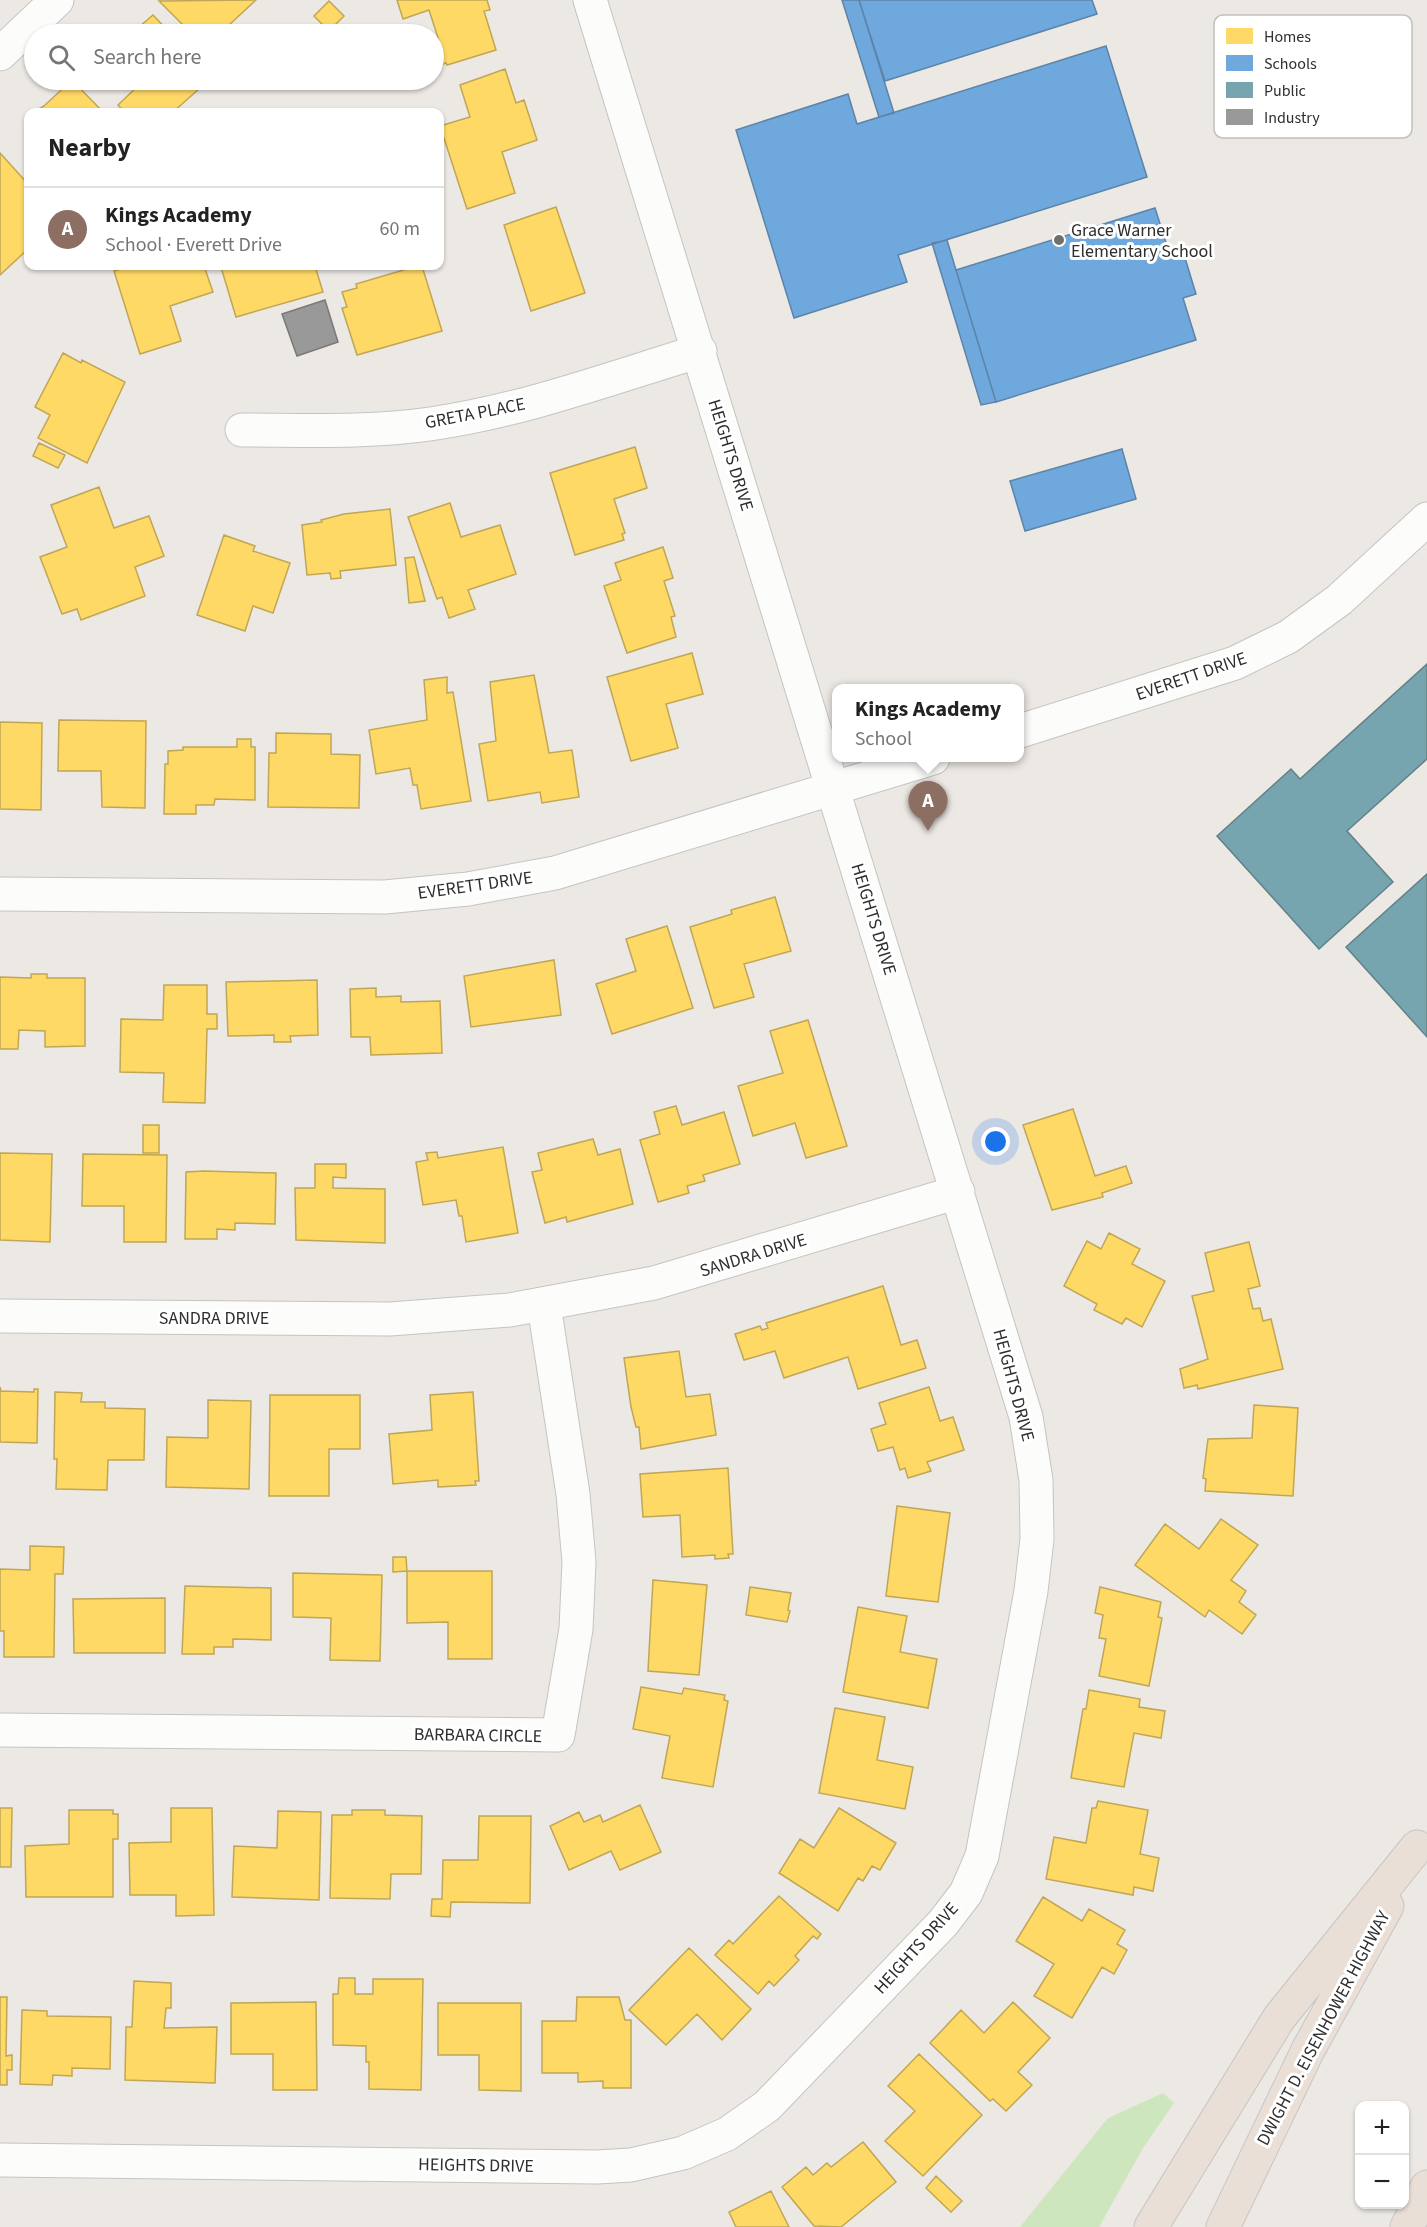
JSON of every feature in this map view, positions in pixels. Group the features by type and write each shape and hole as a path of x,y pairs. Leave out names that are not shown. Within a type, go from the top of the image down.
{"highway":[{"path":"1151,2227 1279,2018 1422,1839"},
{"name":"DWIGHT D. EISENHOWER HIGHWAY","path":"1223,2227 1308,2050 1363,1952 1422,1839"},
{"path":"1407,2227 1427,2187"}],"street":[{"path":"32,24 57,0"},
{"name":"HEIGHTS DRIVE","path":"0,2160 631,2165 683,2153 727,2134 767,2106 943,1923 966,1893 982,1856 1031,1591 1037,1539 1036,1480 1026,1417 700,351 590,0"},
{"path":"0,54 24,31"},
{"name":"GRETA PLACE","path":"242,430 352,430 430,424 511,409 700,351"},
{"name":"EVERETT DRIVE","path":"1024,729 1235,663 1288,637 1339,600 1427,519"},
{"name":"EVERETT DRIVE","path":"0,894 385,897 468,889 555,873 920,762"},
{"name":"SANDRA DRIVE","path":"0,1317 390,1319 544,1305 675,1278 958,1192"},
{"name":"BARBARA CIRCLE","path":"0,1730 558,1735 576,1629 579,1562 573,1494 544,1305"}],"green space":[{"path":"1163,2093 1174,2103 1143,2148 1099,2227 1020,2227 1108,2118"}],"building: Homes":[{"path":"256,0 230,24 182,24 159,1"},
{"path":"397,0 487,0 490,10 484,11 496,50 447,65 444,64 444,24 434,24 429,10 403,19"},
{"path":"329,1 344,16 336,24 322,24 314,16"},
{"path":"153,15 162,24 143,24"},
{"path":"505,69 516,103 524,100 537,140 502,152 515,193 467,209 444,138 444,125 470,117 460,85"},
{"path":"61,90 82,90 99,108 41,108"},
{"path":"134,90 198,90 178,108 121,108 118,105"},
{"path":"0,153 24,180 24,253 0,275"},
{"path":"556,207 585,293 531,311 504,225"},
{"path":"205,270 213,292 170,306 181,341 140,354 114,271"},
{"path":"222,270 316,270 323,292 236,317"},
{"path":"403,270 423,270 442,331 357,355 342,308 347,307 342,292 357,288 356,284"},
{"path":"63,353 125,382 87,463 38,438 50,415 35,407"},
{"path":"39,443 65,455 58,468 33,456"},
{"path":"635,447 647,488 614,499 625,533 622,534 624,540 575,555 550,473"},
{"path":"99,487 114,528 149,516 164,556 135,567 145,596 81,620 77,609 62,614 40,557 67,547 51,505"},
{"path":"450,503 461,537 500,525 516,574 468,590 475,609 449,618 442,597 437,599 408,517"},
{"path":"390,509 396,565 340,571 341,578 331,579 330,573 307,575 302,525 322,522 321,520 344,514"},
{"path":"224,535 255,546 253,551 290,563 273,613 253,606 245,631 197,615"},
{"path":"663,547 673,578 664,581 675,616 671,617 676,637 627,653 604,586 621,580 615,563"},
{"path":"414,557 425,601 409,603 405,558"},
{"path":"692,653 703,694 666,704 678,748 631,761 607,677"},
{"path":"534,675 549,753 572,750 579,797 542,803 540,792 488,801 479,744 496,741 490,682"},
{"path":"447,677 447,693 453,692 471,801 421,809 417,785 413,785 410,768 376,774 369,730 427,720 424,680"},
{"path":"59,720 146,721 145,808 102,807 101,771 58,771"},
{"path":"0,722 42,723 41,810 0,809"},
{"path":"276,733 331,734 331,754 360,755 359,808 268,807 269,753 276,753"},
{"path":"237,739 251,739 251,747 255,747 255,800 215,799 214,805 196,805 196,814 164,814 165,764 168,764 168,751 183,750 183,747 237,747"},
{"path":"775,897 791,951 744,964 754,997 714,1008 690,927 732,914 731,910"},
{"path":"667,926 693,1008 612,1034 596,984 636,971 626,939"},
{"path":"554,960 561,1015 471,1027 464,976"},
{"path":"31,974 47,974 47,978 85,978 85,1046 45,1047 45,1031 19,1030 18,1049 0,1049 0,977 31,978"},
{"path":"317,980 318,1035 290,1036 291,1042 274,1042 274,1035 228,1036 226,982"},
{"path":"164,985 207,985 207,1014 217,1014 217,1029 207,1029 205,1103 163,1102 164,1073 120,1072 121,1019 163,1020"},
{"path":"376,988 376,997 401,996 401,1002 440,1001 442,1053 371,1055 370,1037 351,1037 350,989"},
{"path":"808,1020 847,1146 806,1158 795,1123 753,1136 738,1086 783,1073 770,1031"},
{"path":"676,1106 682,1125 724,1112 740,1164 703,1175 705,1181 687,1186 689,1193 658,1202 640,1140 660,1134 654,1112"},
{"path":"1073,1109 1095,1176 1126,1166 1132,1183 1102,1193 1103,1197 1052,1210 1023,1125"},
{"path":"143,1125 159,1125 159,1153 143,1153"},
{"path":"593,1139 598,1155 620,1149 633,1204 567,1222 566,1217 545,1223 532,1172 542,1170 538,1153"},
{"path":"503,1147 518,1233 466,1242 462,1216 459,1216 456,1200 423,1205 416,1162 428,1160 426,1153 437,1152 438,1158"},
{"path":"0,1153 52,1154 50,1242 0,1240"},
{"path":"83,1154 167,1155 166,1242 124,1242 124,1206 82,1206"},
{"path":"315,1164 346,1164 346,1178 333,1177 333,1188 385,1189 385,1243 296,1240 295,1188 315,1188"},
{"path":"186,1172 276,1173 275,1224 235,1223 235,1230 217,1229 217,1239 185,1239"},
{"path":"1109,1233 1140,1249 1132,1264 1165,1281 1142,1327 1126,1318 1122,1324 1094,1310 1097,1304 1064,1286 1087,1241 1101,1249"},
{"path":"1249,1242 1260,1286 1248,1289 1253,1309 1260,1308 1263,1321 1271,1319 1283,1369 1198,1389 1197,1385 1184,1388 1180,1369 1208,1359 1192,1296 1214,1291 1205,1253"},
{"path":"883,1286 901,1345 917,1340 926,1368 858,1389 848,1357 784,1378 775,1351 744,1360 735,1334 760,1326 762,1330 768,1328 766,1323"},
{"path":"679,1351 686,1397 710,1394 716,1435 641,1449 639,1427 636,1427 631,1407 624,1358"},
{"path":"0,1387 1,1391 34,1392 34,1389 38,1389 37,1443 0,1442"},
{"path":"929,1387 940,1421 953,1417 964,1450 927,1462 931,1471 908,1478 905,1468 900,1470 893,1447 878,1451 871,1429 886,1424 879,1403"},
{"path":"55,1392 82,1393 81,1402 105,1402 105,1408 145,1409 144,1460 108,1460 107,1490 56,1489"},
{"path":"473,1392 479,1481 475,1481 476,1485 438,1487 438,1480 393,1484 389,1434 432,1430 430,1395"},
{"path":"270,1395 360,1395 360,1449 329,1449 329,1496 269,1496"},
{"path":"208,1400 251,1401 249,1489 166,1487 167,1437 208,1438"},
{"path":"1254,1405 1298,1408 1293,1496 1205,1491 1206,1479 1203,1478 1208,1439 1252,1438"},
{"path":"728,1468 733,1554 728,1554 729,1558 715,1559 715,1555 682,1557 680,1515 643,1517 640,1474"},
{"path":"897,1506 950,1513 938,1602 886,1596"},
{"path":"1221,1519 1258,1545 1231,1580 1246,1591 1239,1602 1256,1615 1242,1634 1209,1610 1205,1617 1135,1565 1165,1524 1199,1549"},
{"path":"30,1546 64,1547 63,1574 55,1574 54,1657 4,1657 4,1631 0,1631 0,1569 30,1570"},
{"path":"393,1557 406,1557 407,1571 393,1572"},
{"path":"407,1571 492,1571 492,1659 448,1659 448,1622 407,1623"},
{"path":"293,1573 382,1575 380,1661 330,1660 331,1618 293,1617"},
{"path":"653,1580 707,1585 699,1675 648,1671"},
{"path":"185,1586 271,1588 271,1640 233,1639 233,1647 214,1647 214,1654 182,1654"},
{"path":"750,1587 791,1593 787,1622 746,1615"},
{"path":"1100,1587 1161,1602 1158,1617 1162,1618 1149,1686 1099,1676 1106,1639 1099,1638 1103,1615 1095,1613"},
{"path":"165,1598 165,1653 74,1653 73,1599"},
{"path":"858,1607 907,1616 900,1652 937,1659 928,1708 843,1692"},
{"path":"641,1687 682,1694 684,1688 725,1695 724,1700 728,1701 713,1787 662,1778 670,1736 633,1729"},
{"path":"1089,1690 1140,1699 1139,1707 1165,1711 1161,1738 1134,1733 1124,1787 1071,1778 1083,1709 1086,1709"},
{"path":"835,1708 885,1717 877,1760 913,1767 905,1809 819,1793"},
{"path":"1098,1801 1148,1810 1140,1854 1159,1858 1153,1891 1134,1887 1133,1895 1046,1879 1054,1837 1086,1843 1092,1808 1096,1808"},
{"path":"640,1805 661,1852 620,1870 611,1851 569,1870 550,1826 579,1812 584,1822 600,1815 603,1822"},
{"path":"0,1808 12,1808 11,1867 0,1867"},
{"path":"171,1808 212,1808 214,1915 176,1916 176,1895 130,1895 129,1843 171,1842"},
{"path":"839,1808 896,1843 880,1870 872,1866 863,1881 858,1878 838,1911 779,1873 800,1839 814,1848"},
{"path":"69,1810 113,1810 113,1814 118,1814 118,1839 113,1839 113,1897 26,1897 25,1846 69,1844"},
{"path":"352,1810 385,1810 385,1815 422,1816 421,1874 391,1874 390,1899 330,1898 332,1815 352,1815"},
{"path":"278,1811 321,1812 319,1900 232,1897 234,1846 277,1848"},
{"path":"479,1816 531,1816 530,1903 451,1902 450,1917 431,1916 432,1899 442,1899 443,1860 478,1860"},
{"path":"779,1896 821,1934 817,1939 813,1936 795,1956 799,1960 774,1986 769,1981 758,1994 715,1955 729,1940 733,1944"},
{"path":"1043,1897 1082,1921 1089,1909 1125,1930 1117,1944 1127,1950 1114,1974 1102,1967 1072,2018 1034,1996 1054,1964 1016,1941"},
{"path":"689,1948 751,2009 722,2040 697,2014 666,2045 629,2010"},
{"path":"339,1978 355,1978 355,1994 373,1994 373,1979 423,1979 421,2090 369,2089 369,2062 366,2062 366,2046 333,2045 333,1994 338,1994"},
{"path":"134,1981 171,1983 171,2008 166,2008 164,2028 217,2027 215,2083 125,2080 126,2027 132,2027"},
{"path":"0,1997 7,1997 6,2056 12,2055 12,2070 7,2070 7,2085 0,2085"},
{"path":"577,1997 619,1997 625,2020 631,2020 631,2088 603,2088 603,2081 578,2082 578,2073 542,2073 542,2021 576,2021"},
{"path":"316,2002 317,2090 273,2090 273,2054 231,2054 231,2003"},
{"path":"1013,2002 1050,2038 1018,2072 1032,2085 1006,2111 993,2099 990,2101 930,2043 961,2010 984,2033"},
{"path":"438,2003 521,2003 521,2091 479,2090 479,2055 438,2055"},
{"path":"22,2010 47,2011 47,2016 111,2017 110,2069 72,2068 72,2076 53,2075 52,2085 20,2084"},
{"path":"919,2054 982,2115 923,2176 885,2141 915,2111 888,2086"},
{"path":"863,2142 896,2182 841,2227 814,2226 782,2187 806,2167 813,2175 827,2163 831,2167"},
{"path":"936,2176 962,2201 951,2212 926,2188"},
{"path":"771,2191 789,2227 736,2227 729,2212"}],"building: Schools":[{"path":"842,0 859,0 894,113 879,117"},
{"path":"859,0 1092,0 1097,14 885,81"},
{"path":"1106,46 1147,177 898,255 907,282 794,318 736,130 848,94 857,124"},
{"path":"1155,208 1169,252 1182,248 1196,294 1183,298 1196,340 996,402 956,270"},
{"path":"947,240 996,402 981,405 932,243"},
{"path":"1122,449 1136,499 1025,531 1010,481"}],"building: Public":[{"path":"1427,664 1427,759 1347,831 1393,882 1319,949 1217,836 1291,769 1300,779"},
{"path":"1427,874 1427,1037 1346,947"}],"building: Industry":[{"path":"325,300 338,342 297,356 282,314"}],"place":[{"name":"Grace Warner Elementary School","path":"1059,240"},
{"name":"Kings Academy","path":"928,831"}]}
